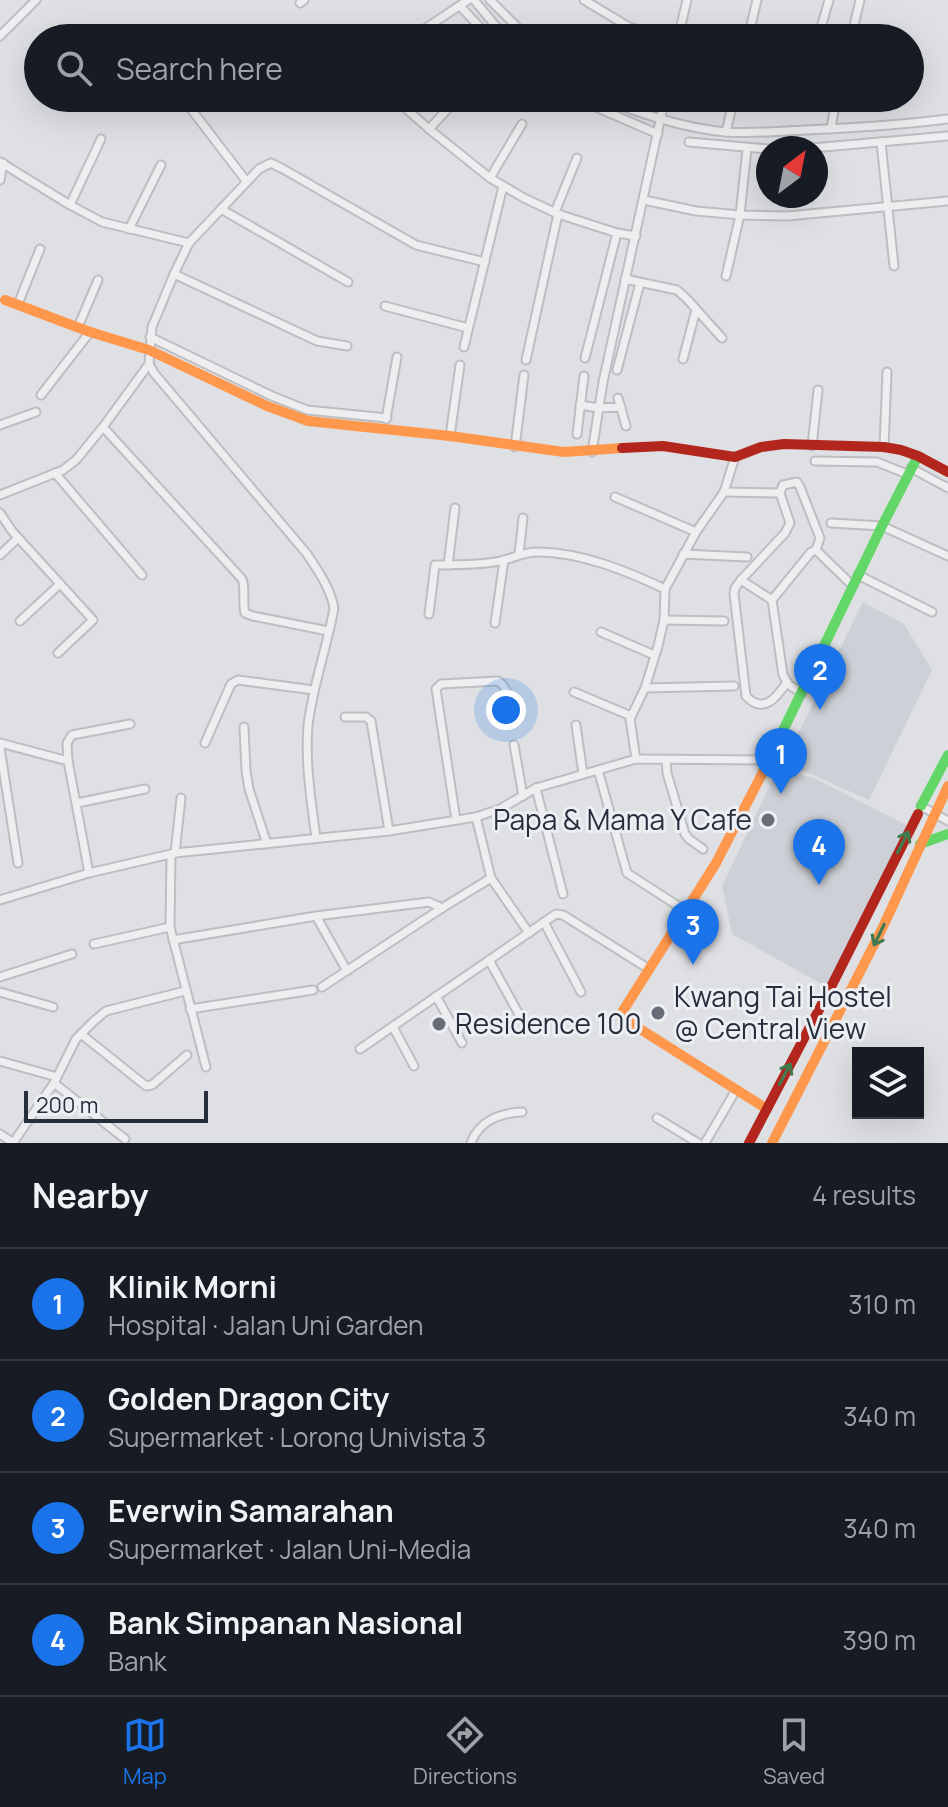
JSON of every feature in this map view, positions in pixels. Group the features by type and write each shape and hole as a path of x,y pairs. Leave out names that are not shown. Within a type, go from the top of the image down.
{"main road":[{"path":"5,300 149,350 270,401 308,421 386,424 515,447 564,452 663,446 735,457 761,447 784,444 884,447 918,456 948,472"},
{"path":"767,1109 621,1017 716,863 918,456"},
{"path":"749,1143 948,755"},
{"path":"772,1143 881,931 935,813 945,801 948,786"},
{"path":"920,844 948,834"}],"street":[{"path":"0,36 36,0"},
{"path":"432,24 471,0 493,24"},
{"path":"490,0 514,24"},
{"path":"584,0 624,24"},
{"path":"681,24 687,0"},
{"path":"751,24 757,0"},
{"path":"822,24 829,0"},
{"path":"854,24 860,0"},
{"path":"460,6 477,24"},
{"path":"193,112 247,182"},
{"path":"410,112 503,186 557,213 617,233 636,236"},
{"path":"429,129 445,112"},
{"path":"607,112 658,134"},
{"path":"640,112 726,132 831,129 948,119"},
{"path":"592,452 662,112"},
{"path":"726,132 731,112"},
{"path":"831,129 834,112"},
{"path":"490,178 522,124"},
{"path":"828,147 948,136"},
{"path":"70,205 101,139"},
{"path":"689,142 756,149"},
{"path":"881,142 894,266"},
{"path":"726,276 740,215 747,149"},
{"path":"526,360 557,213 577,158"},
{"path":"0,180 1,162 102,222 189,243"},
{"path":"316,838 308,771 308,734 314,690 334,608 332,599 307,554 154,373 149,364 152,327 189,243 259,169 271,163 416,245 485,262"},
{"path":"129,229 161,165"},
{"path":"464,347 503,186"},
{"path":"644,200 696,211 787,216 948,201"},
{"path":"221,209 348,282"},
{"path":"585,358 617,233"},
{"path":"18,304 40,249"},
{"path":"174,274 317,341 347,346"},
{"path":"625,279 677,290 722,338"},
{"path":"78,327 98,280"},
{"path":"617,370 640,283"},
{"path":"385,306 468,328"},
{"path":"683,359 696,310"},
{"path":"41,395 90,332"},
{"path":"150,337 270,401"},
{"path":"386,424 397,357"},
{"path":"0,495 63,470 76,460 149,364"},
{"path":"450,436 460,365"},
{"path":"884,447 887,372"},
{"path":"515,447 524,375"},
{"path":"577,434 584,376"},
{"path":"812,446 818,390"},
{"path":"618,398 626,426"},
{"path":"580,405 621,407"},
{"path":"0,425 36,412"},
{"path":"103,427 242,579 245,613 328,631"},
{"path":"636,759 631,716 645,688 664,620 665,589 696,532 724,492 735,457"},
{"path":"815,461 877,462 909,471 948,488"},
{"path":"55,473 142,575"},
{"path":"787,682 775,700 769,703 749,701 734,594 741,580 785,533 790,523 780,493 783,485 797,482 820,538 816,550 811,552 772,600 783,675 802,693"},
{"path":"724,492 780,493"},
{"path":"615,497 696,532"},
{"path":"448,565 455,508"},
{"path":"0,513 18,538 93,620 58,653"},
{"path":"519,554 523,518"},
{"path":"831,523 882,526 948,556"},
{"path":"0,555 18,538"},
{"path":"816,550 853,586"},
{"path":"429,614 435,565 504,560 519,554 540,552 574,557 622,570 665,589"},
{"path":"683,554 747,557"},
{"path":"495,623 504,560"},
{"path":"858,575 932,612"},
{"path":"741,580 772,600"},
{"path":"20,621 60,584"},
{"path":"664,620 724,621"},
{"path":"601,632 654,655"},
{"path":"205,743 231,684 238,680 314,690"},
{"path":"456,820 436,689 441,684 498,681 506,689 510,717"},
{"path":"645,688 734,686"},
{"path":"574,692 631,716"},
{"path":"345,717 366,717 371,721 389,831"},
{"path":"89,873 68,761 68,739 72,735 130,724"},
{"path":"576,725 583,774"},
{"path":"244,727 249,789 267,844"},
{"path":"18,863 0,745 68,761"},
{"path":"514,745 523,796"},
{"path":"0,900 89,873 173,854 389,831 476,817 500,809 536,788 636,759 769,760"},
{"path":"666,760 685,834 703,849"},
{"path":"598,770 627,873 686,911"},
{"path":"536,788 563,894"},
{"path":"0,796 6,789"},
{"path":"77,803 145,789"},
{"path":"929,792 945,801"},
{"path":"181,798 173,854 170,927 206,1067"},
{"path":"919,810 935,813 948,821"},
{"path":"476,817 491,878 529,933"},
{"path":"322,987 491,878"},
{"path":"173,940 316,916 429,902 442,908"},
{"path":"360,1049 556,914 563,915 649,969"},
{"path":"316,916 347,971"},
{"path":"544,922 581,992"},
{"path":"94,944 170,927"},
{"path":"0,977 72,954"},
{"path":"489,960 521,1018"},
{"path":"190,1009 313,990"},
{"path":"0,1134 13,1143 55,1080 76,1039 106,1011 185,991"},
{"path":"0,992 53,1007"},
{"path":"436,996 462,1043"},
{"path":"393,1027 414,1066"},
{"path":"81,1034 146,1086 152,1085 187,1055"},
{"path":"0,1061 55,1080 125,1139"},
{"path":"705,1143 736,1090"},
{"path":"471,1143 476,1132 487,1122 522,1112"},
{"path":"657,1118 698,1143"}],"shaded area":[{"path":"863,602 904,624 932,670 869,800 784,762"},
{"path":"777,770 814,778 908,826 827,987 732,934 722,886"}],"traffic: fast":[{"path":"763,772 918,456"},
{"path":"921,806 948,755"},
{"path":"920,844 948,834"}],"traffic: slow":[{"path":"5,300 149,350 267,406 308,421 564,452 622,448"},
{"path":"763,772 716,863 621,1017 767,1109"},
{"path":"772,1143 881,931 948,786"}],"traffic: jam":[{"path":"622,448 663,446 735,457 761,447 784,444 884,447 918,456 948,472"},
{"path":"749,1143 918,814"}],"place":[{"name":"Golden Dragon City","path":"820,710"},
{"name":"Klinik Morni","path":"781,794"},
{"name":"Papa & Mama Y Cafe","path":"768,820"},
{"name":"Bank Simpanan Nasional","path":"819,885"},
{"name":"Everwin Samarahan","path":"693,965"},
{"name":"Kwang Tai Hostel @ Central View","path":"658,1013"},
{"name":"Residence 100","path":"439,1024"}]}
